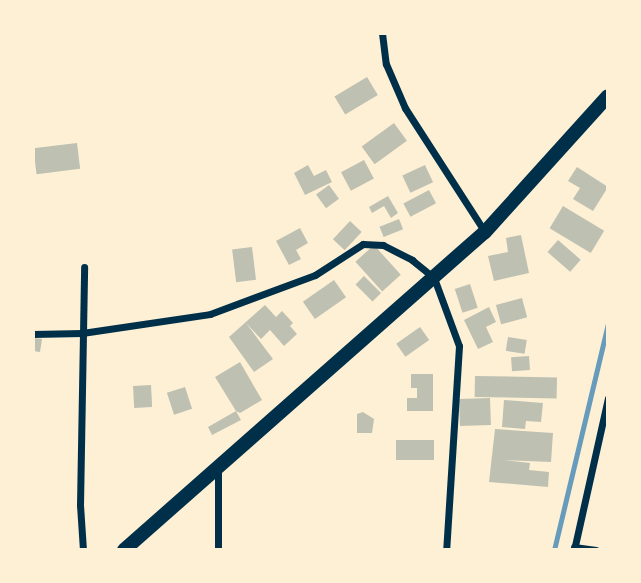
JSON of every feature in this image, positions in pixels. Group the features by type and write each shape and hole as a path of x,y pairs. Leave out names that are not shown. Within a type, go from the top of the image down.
{"highway":[{"path":"124,550 485,232 608,96"}],"street":[{"path":"382,33 386,64 405,107 485,232"},
{"path":"33,334 82,333 211,314 315,275 363,244 383,245 412,260 434,278 459,346 446,550"},
{"path":"83,550 84,267"},
{"path":"596,550 574,548 608,398"},
{"path":"218,468 218,550"}],"building":[{"path":"367,77 378,95 345,115 334,97"},
{"path":"394,123 407,141 375,164 362,147"},
{"path":"77,143 80,169 36,174 33,148"},
{"path":"364,160 374,179 351,191 341,172"},
{"path":"308,165 314,176 326,170 332,182 305,195 294,173"},
{"path":"425,165 433,182 410,193 402,176"},
{"path":"577,167 608,187 593,211 573,199 580,188 568,181"},
{"path":"329,185 339,199 326,208 316,194"},
{"path":"429,190 436,203 410,217 403,204"},
{"path":"388,196 398,213 391,218 384,206 372,213 369,207"},
{"path":"563,206 604,231 591,253 550,228"},
{"path":"399,219 403,229 384,237 380,227"},
{"path":"350,221 362,232 345,250 333,239"},
{"path":"300,228 308,243 296,250 301,259 289,265 276,241"},
{"path":"521,235 529,273 494,281 488,256 508,252 506,238"},
{"path":"558,240 581,260 570,272 548,252"},
{"path":"374,245 401,275 382,291 355,262"},
{"path":"252,247 256,280 236,282 232,249"},
{"path":"364,276 381,293 372,301 356,284"},
{"path":"334,280 346,297 315,319 303,302"},
{"path":"470,284 478,308 463,313 455,289"},
{"path":"522,298 527,317 501,324 496,305"},
{"path":"265,305 276,317 282,311 293,323 290,326 297,334 284,346 270,330 261,339 246,323 273,359 254,372 229,337"},
{"path":"489,307 496,322 486,327 493,342 478,349 464,320"},
{"path":"420,327 429,340 405,357 396,344"},
{"path":"508,337 527,340 525,354 506,351"},
{"path":"33,338 42,339 40,352 33,351"},
{"path":"529,356 530,370 512,371 511,357"},
{"path":"240,362 262,400 240,413 236,411 215,377"},
{"path":"411,374 433,374 433,411 407,411 407,398 417,398 417,388 411,388"},
{"path":"475,376 557,377 557,398 475,397"},
{"path":"151,385 152,407 134,408 133,386"},
{"path":"185,387 192,409 174,415 167,393"},
{"path":"490,398 491,425 460,426 459,399"},
{"path":"504,400 543,403 541,422 526,421 525,429 502,427"},
{"path":"236,411 241,420 212,435 208,427"},
{"path":"363,412 374,419 372,433 357,433 357,414"},
{"path":"495,429 553,433 551,462 504,460 530,463 529,470 549,472 548,487 489,482"},
{"path":"396,440 434,440 434,460 396,460"}],"waterway":[{"path":"554,550 608,324"}]}
